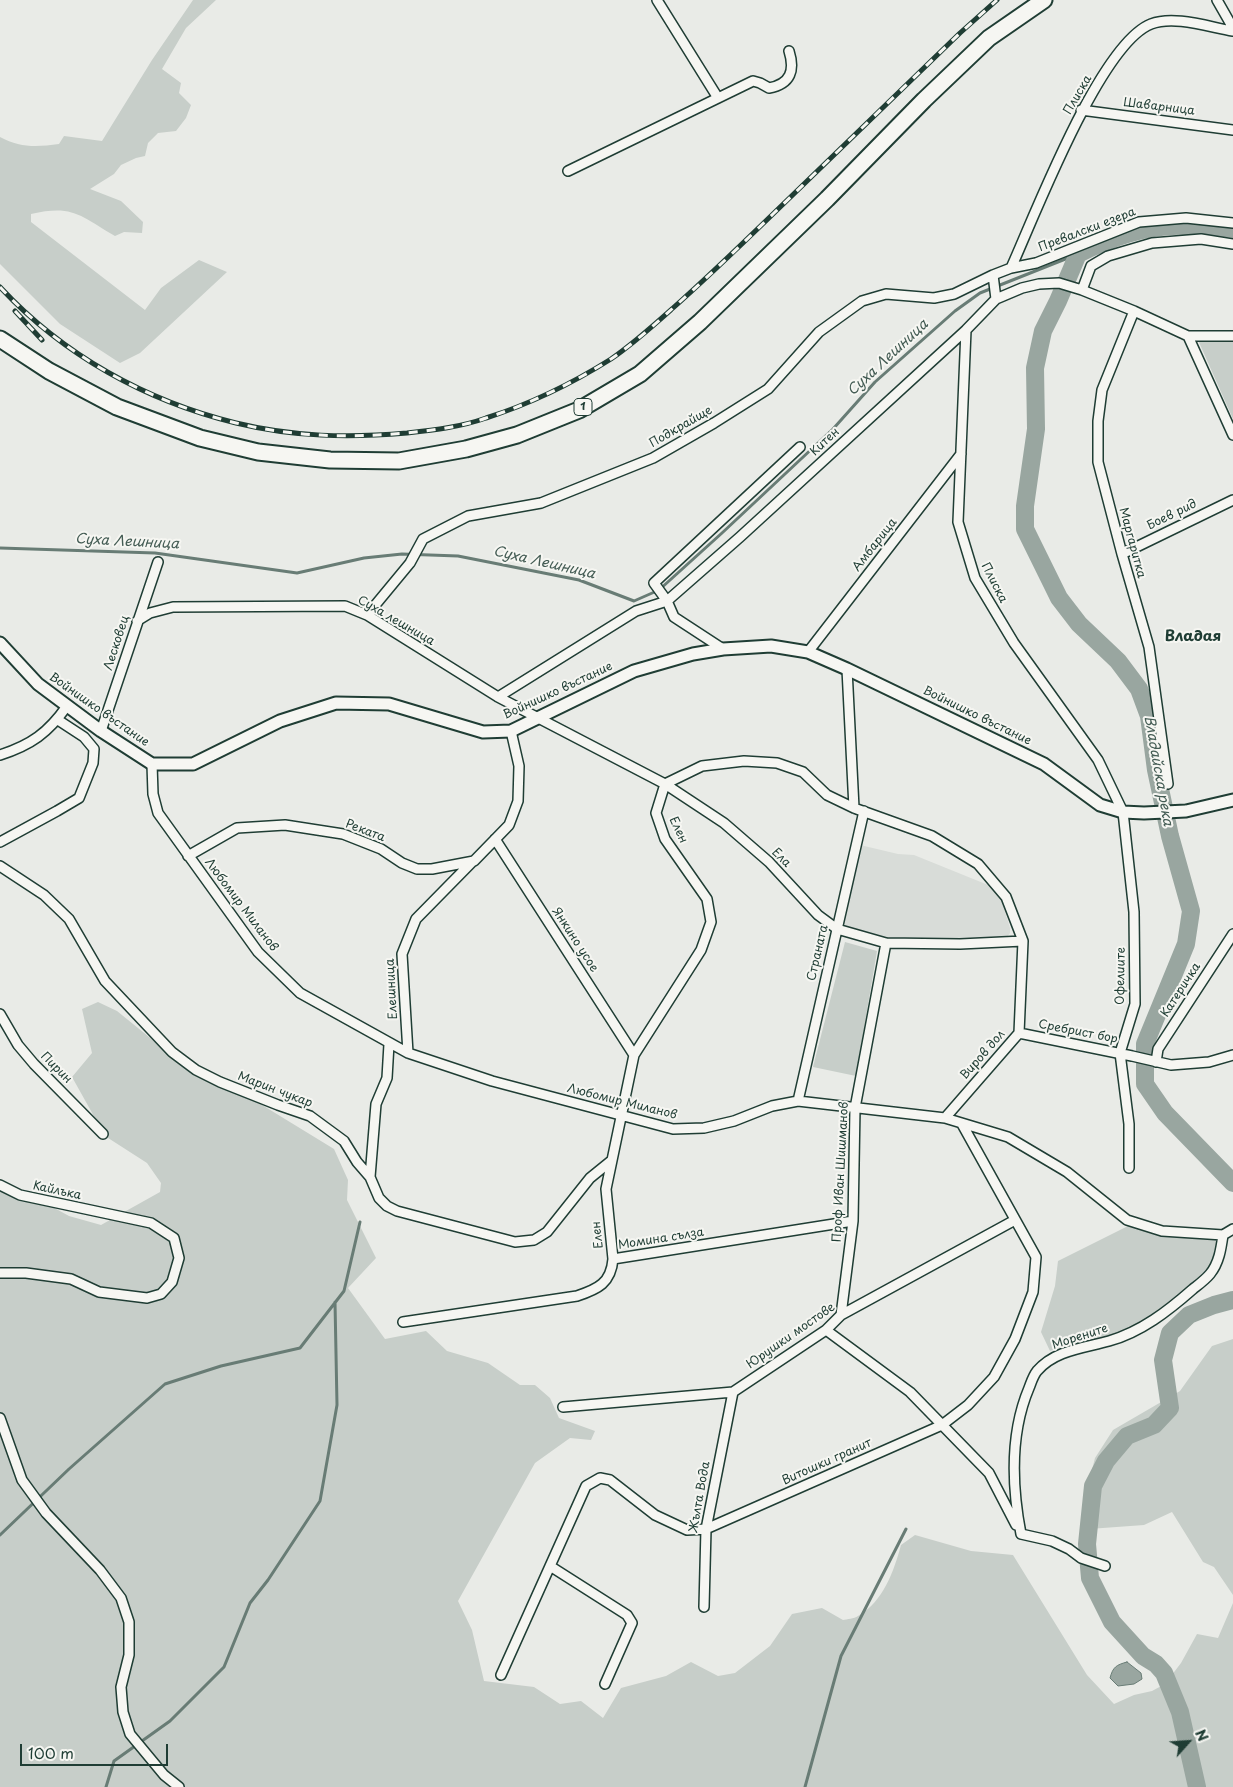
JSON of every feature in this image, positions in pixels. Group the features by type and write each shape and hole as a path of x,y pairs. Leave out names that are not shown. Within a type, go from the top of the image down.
{"highway":[{"name":"1","path":"0,339 48,370 117,407 200,438 258,452 330,460 399,461 466,449 517,435 579,410 640,374 700,322 989,38 1044,0"}],"street":[{"path":"657,0 718,98"},
{"path":"1217,0 1233,29"},
{"name":"Плиска","path":"1011,268 1081,110 1131,37 1150,24 1170,20 1233,29"},
{"path":"568,171 753,81 769,88 778,87 785,82 791,73 792,60 788,51"},
{"name":"Шаварница","path":"1081,110 1233,130"},
{"name":"Превалски езера","path":"1011,268 1036,263 1139,222 1186,218 1233,222"},
{"path":"1079,289 1091,266 1108,256 1152,243 1201,239 1233,244"},
{"name":"Подкрайще","path":"367,616 410,563 424,539 468,516 541,504 653,458 768,389 818,332 862,301 886,294 934,298 954,294 994,278 1011,268"},
{"path":"994,278 996,297 1039,284 1059,283 1134,311 1188,336 1233,336"},
{"name":"Китен","path":"498,696 636,610 667,601 740,537 966,330 996,297"},
{"name":"Маргаритка","path":"1134,311 1102,390 1098,422 1098,462 1149,648 1168,784"},
{"name":"Плиска","path":"966,330 958,522 975,578 1014,644 1098,760 1123,812"},
{"path":"1188,336 1233,435"},
{"path":"723,649 674,618 667,601 654,583 800,447"},
{"name":"Амбарица","path":"808,652 961,454"},
{"name":"Боев рид","path":"1122,554 1233,500"},
{"name":"Лесковец","path":"101,731 158,562"},
{"name":"Суха лешница","path":"137,621 150,612 173,607 345,606 367,616 498,696 540,717"},
{"name":"Войнишко въстание","path":"0,643 38,684 101,731 152,764 193,764 280,721 336,703 389,704 483,732 511,730 634,671 693,654 723,649 771,646 808,652 1044,764 1100,805 1123,812 1144,813 1186,811 1233,800"},
{"path":"847,669 854,808"},
{"path":"0,755 22,748 47,731 68,706"},
{"name":"Ела","path":"540,717 664,784 724,823 769,862 818,915 837,929 886,943 960,944 1023,941"},
{"path":"0,842 79,798 93,763 94,749 84,737 58,720"},
{"path":"474,861 509,825 518,801 519,766 511,730"},
{"path":"664,784 702,766 744,761 776,763 803,772 827,795 854,808 932,836 978,864 1006,897 1023,941"},
{"name":"Любомир Миланов","path":"152,764 153,794 158,813 258,952 300,993 408,1053 492,1082 673,1129 704,1128 734,1121 772,1106 798,1101 945,1118 1008,1138 1067,1172 1127,1220 1162,1231 1223,1235"},
{"name":"Елен","path":"613,1259 606,1189 634,1055 702,950 711,922 707,899 665,839 656,813 664,784"},
{"name":"Страната","path":"798,1101 864,811"},
{"name":"Офелиите","path":"1123,812 1134,912 1135,1004 1120,1054 1129,1124 1128,1168"},
{"name":"Реката","path":"188,856 237,828 285,825 343,834 381,849 402,863 417,869 432,869 474,861"},
{"name":"Янкино усое","path":"495,839 634,1055"},
{"name":"Елешница","path":"408,1053 402,954 416,919 474,861"},
{"name":"Марин чукар","path":"0,866 44,895 69,919 105,981 172,1052 196,1070 220,1082 310,1116 344,1141 356,1162 370,1177 380,1198 387,1206 397,1211 515,1242 534,1240 548,1232 590,1178 612,1161"},
{"name":"Катеричка","path":"1156,1062 1158,1048 1233,934"},
{"name":"Виров дол","path":"945,1118 1019,1033 1023,941"},
{"name":"Проф Иван Шишманов","path":"841,1315 853,1221 856,1108 886,943"},
{"name":"Пирин","path":"0,1014 18,1045 34,1064 103,1134"},
{"name":"Сребрист бор","path":"1019,1033 1156,1062"},
{"path":"370,1177 376,1104 386,1078 389,1044"},
{"path":"1156,1062 1171,1065 1209,1062 1233,1056"},
{"path":"962,1124 1015,1220"},
{"name":"Кайлъка","path":"0,1185 20,1195 151,1223 174,1238 179,1258 172,1282 161,1294 147,1298 99,1292 70,1279 26,1272 0,1273"},
{"name":"Юрушки мостове","path":"563,1407 733,1392 826,1330 841,1315 1015,1220"},
{"name":"Витошки гранит","path":"501,1676 586,1486 600,1478 610,1480 655,1515 687,1530 706,1529 942,1425 968,1405 994,1377 1015,1339 1033,1292 1036,1258 1015,1220"},
{"name":"Момина сълза","path":"403,1322 577,1296 596,1290 605,1282 612,1271 613,1259 853,1221"},
{"path":"1223,1235 1233,1229"},
{"name":"Морените","path":"1021,1534 1017,1514 1014,1449 1025,1398 1036,1372 1050,1359 1074,1349 1111,1340 1141,1327 1166,1312 1209,1275 1220,1257 1223,1235"},
{"path":"826,1330 910,1392 989,1472 1021,1534 1052,1541 1069,1549 1081,1558 1105,1566"},
{"name":"Жълта Вода","path":"704,1607 706,1529 733,1392"},
{"path":"0,1418 22,1480 41,1505 100,1570 121,1598 129,1622 129,1655 121,1688 123,1712 130,1734 164,1775 179,1787"},
{"path":"550,1566 626,1615 632,1623 605,1684"}],"shaded area":[{"path":"193,0 216,0 186,28 162,69 181,83 179,93 191,105 186,118 176,131 158,133 148,143 145,156 121,165 114,174 90,189 121,201 143,222 142,233 124,232 115,236 85,218 67,211 45,211 31,214 31,222 145,310 161,288 199,260 227,272 140,353 120,363 60,324 0,264 0,137 7,141 29,146 59,144 64,136 102,141 152,60"},
{"path":"1198,340 1233,341 1233,419"},
{"path":"860,845 898,854 914,855 998,889 1010,933 1007,937 993,942 890,938 845,926 842,921"},
{"path":"845,942 877,951 856,1076 813,1067"},
{"path":"98,1002 117,1011 191,1071 249,1097 334,1149 348,1180 347,1200 376,1258 348,1288 385,1339 426,1331 447,1351 488,1363 520,1385 535,1385 550,1398 559,1418 595,1431 591,1440 570,1438 535,1463 458,1601 472,1630 484,1681 534,1687 560,1704 581,1701 603,1718 621,1688 666,1676 691,1662 718,1676 735,1673 770,1646 792,1614 822,1608 843,1620 856,1617 867,1610 881,1594 891,1575 901,1545 915,1535 971,1551 1013,1555 1087,1675 1114,1704 1134,1695 1152,1691 1165,1684 1181,1663 1197,1634 1218,1638 1233,1603 1233,1787 0,1787 0,1189 27,1193 69,1216 101,1225 160,1192 161,1183 147,1163 105,1136 72,1077 92,1053 82,1009"},
{"path":"1136,1222 1162,1231 1223,1235 1209,1275 1166,1312 1095,1344 1091,1336 1050,1351 1041,1332 1055,1286 1058,1261"},
{"path":"1233,1339 1233,1595 1214,1567 1203,1562 1172,1512 1144,1525 1089,1529 1083,1505 1095,1458 1113,1430 1180,1391 1212,1346"},
{"path":"1127,1662 1141,1673 1142,1679 1134,1684 1118,1686 1110,1678 1111,1674 1120,1664"}],"waterway":[{"name":"Владайска река","path":"1233,229 1192,226 1144,229 1117,237 1078,254 1043,331 1035,368 1036,429 1025,506 1025,529 1059,598 1079,624 1118,661 1139,689 1149,716 1156,770 1170,836 1191,911 1186,944 1145,1044 1145,1084 1165,1113 1233,1183"},
{"name":"Суха Лешница","path":"0,548 155,553 297,573 364,558 402,554 458,556 579,580 634,601 659,590 833,429 875,382 955,311 980,293 1078,254"},
{"path":"0,1535 69,1469 165,1384 221,1366 300,1348 344,1291 360,1222"},
{"name":"Владайска река","path":"1197,1787 1180,1712 1164,1673 1156,1664 1143,1656 1112,1622 1090,1578 1087,1544 1093,1486 1106,1461 1127,1436 1154,1425 1170,1408 1163,1360 1170,1333 1189,1315 1233,1300"},
{"path":"106,1787 114,1761 170,1721 224,1667 250,1603 268,1580 320,1501 337,1405 335,1302"},
{"path":"805,1787 841,1656 906,1529"}],"railway":[{"path":"0,287 51,334 79,354 138,388 203,414 258,428 300,434 342,436 407,433 467,424 535,400 566,385 611,359 635,341 724,261 960,33 997,0"},
{"path":"15,311 42,340"}],"district":[{"name":"Владая","path":"1193,637"}]}
